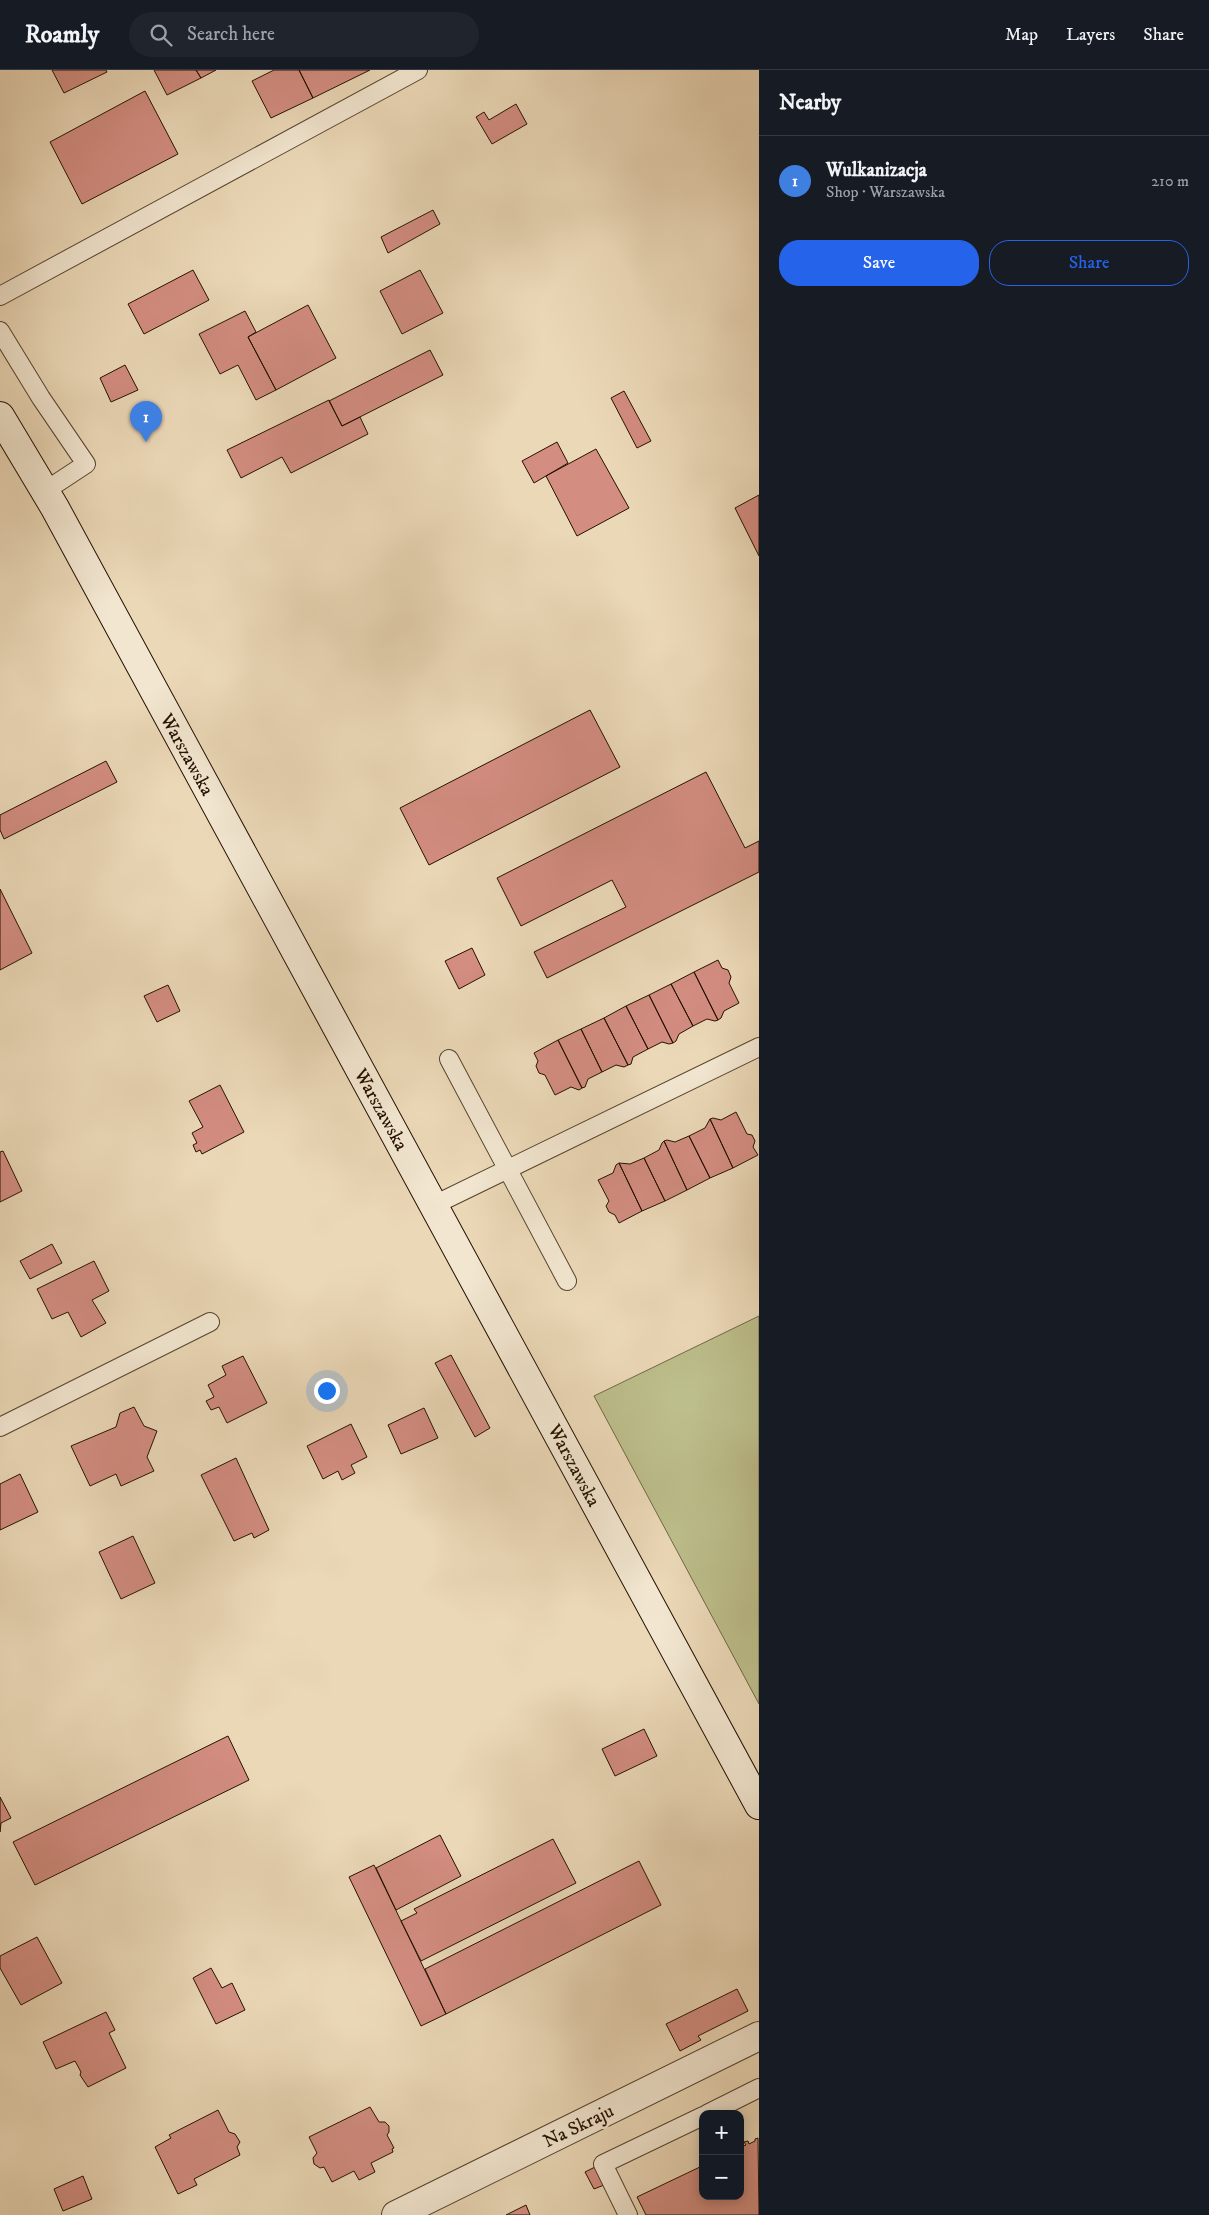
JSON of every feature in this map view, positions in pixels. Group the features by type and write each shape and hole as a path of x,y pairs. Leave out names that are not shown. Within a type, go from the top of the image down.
{"main road":[{"name":"Warszawska","path":"0,416 45,491 759,1805"},
{"name":"Na Skraju","path":"396,2215 759,2036"}],"lane":[{"path":"0,296 418,70"},
{"path":"0,331 41,398 86,464 45,491"},
{"path":"434,1205 759,1047"},
{"path":"448,1059 567,1281"},
{"path":"0,1426 210,1322"},
{"path":"714,2110 759,2088"},
{"path":"628,2215 603,2164 699,2118"}],"green space":[{"path":"759,1316 759,1704 594,1396"}],"building":[{"path":"52,70 106,70 107,72 64,93"},
{"path":"154,70 196,70 201,78 167,95"},
{"path":"196,70 216,70 201,78"},
{"path":"274,70 299,70 313,98 271,118 252,81"},
{"path":"299,70 370,70 313,98"},
{"path":"145,91 178,154 82,204 50,142"},
{"path":"516,104 527,124 492,144 476,117 484,112 489,120"},
{"path":"433,210 440,224 388,253 381,237"},
{"path":"193,270 209,300 144,334 128,304"},
{"path":"420,270 443,313 402,334 380,291"},
{"path":"308,305 336,358 276,390 248,337"},
{"path":"245,311 256,332 248,337 276,390 256,400 238,365 220,374 199,334"},
{"path":"430,350 443,375 342,426 329,401"},
{"path":"125,365 138,390 111,402 100,378"},
{"path":"624,391 651,441 637,448 611,398"},
{"path":"329,400 342,426 360,417 368,434 291,473 282,457 241,478 227,450"},
{"path":"557,442 568,463 534,483 522,461"},
{"path":"596,449 629,508 577,536 546,476"},
{"path":"759,495 759,556 735,508"},
{"path":"590,710 620,767 429,865 400,808"},
{"path":"106,761 117,782 4,839 0,830 0,815"},
{"path":"706,772 745,848 759,841 759,872 547,978 534,952 626,907 612,880 521,926 497,878"},
{"path":"0,889 32,953 0,970"},
{"path":"472,948 485,975 459,989 445,961"},
{"path":"718,960 722,968 728,970 731,977 729,983 739,1003 724,1011 718,1020 694,972"},
{"path":"694,972 718,1020 707,1019 693,1026 671,984"},
{"path":"671,984 693,1026 679,1034 673,1043 649,995"},
{"path":"168,985 180,1011 157,1022 144,996"},
{"path":"649,995 673,1043 662,1042 648,1049 626,1006"},
{"path":"626,1006 648,1049 633,1057 631,1064 628,1065 604,1018"},
{"path":"604,1018 628,1065 624,1067 616,1065 602,1072 581,1029"},
{"path":"581,1029 602,1072 588,1079 585,1087 582,1088 558,1040"},
{"path":"558,1040 582,1088 579,1090 571,1087 555,1095 545,1075 539,1073 536,1066 538,1061 534,1053"},
{"path":"220,1085 244,1132 202,1154 200,1150 196,1152 193,1145 197,1143 192,1133 203,1127 189,1101"},
{"path":"736,1112 747,1134 752,1135 755,1141 753,1147 758,1155 733,1168 710,1119 721,1120"},
{"path":"710,1119 733,1168 710,1178 689,1136 705,1128"},
{"path":"689,1136 710,1178 687,1190 664,1141 675,1142"},
{"path":"664,1141 687,1190 665,1201 644,1158 659,1150"},
{"path":"3,1151 22,1191 0,1202 0,1152"},
{"path":"644,1158 665,1201 642,1211 619,1163 630,1164"},
{"path":"619,1163 642,1211 619,1223 615,1215 609,1212 606,1206 609,1201 598,1180 613,1173 616,1165"},
{"path":"52,1244 62,1263 30,1279 20,1261"},
{"path":"94,1261 109,1291 92,1300 106,1323 81,1337 68,1312 52,1319 37,1289"},
{"path":"451,1355 490,1428 475,1437 435,1363"},
{"path":"243,1356 267,1403 227,1423 219,1407 211,1410 206,1401 214,1397 208,1385 226,1375 222,1366"},
{"path":"134,1407 144,1426 157,1431 147,1457 154,1471 121,1486 116,1474 90,1486 71,1446 116,1427 120,1413"},
{"path":"424,1408 438,1438 401,1454 388,1425"},
{"path":"351,1424 367,1457 351,1465 355,1473 342,1480 338,1471 323,1479 307,1446"},
{"path":"236,1458 269,1530 254,1538 252,1533 234,1541 201,1475"},
{"path":"20,1474 38,1512 0,1530 0,1484"},
{"path":"133,1536 155,1583 121,1599 99,1552"},
{"path":"644,1729 657,1756 615,1776 602,1749"},
{"path":"228,1736 249,1780 35,1885 13,1842"},
{"path":"0,1797 11,1818 1,1823 0,1832"},
{"path":"440,1835 461,1876 396,1910 376,1868"},
{"path":"553,1839 576,1883 421,1961 401,1921 417,1913 414,1909"},
{"path":"639,1861 661,1905 446,2014 425,1969"},
{"path":"374,1865 446,2014 421,2026 349,1877"},
{"path":"37,1937 62,1983 21,2005 0,1968 0,1956"},
{"path":"211,1968 222,1988 232,1983 245,2010 216,2024 193,1978"},
{"path":"737,1989 748,2011 698,2036 701,2040 680,2051 666,2024"},
{"path":"106,2012 115,2030 109,2033 126,2068 88,2087 80,2075 81,2072 75,2061 56,2069 43,2042"},
{"path":"370,2107 379,2122 385,2122 389,2126 387,2135 394,2148 392,2149 393,2152 371,2163 375,2172 359,2180 354,2171 332,2182 324,2167 320,2168 314,2164 313,2158 317,2153 309,2137"},
{"path":"218,2110 229,2132 235,2134 240,2142 237,2147 240,2155 194,2179 197,2185 178,2194 155,2147 171,2138 169,2135"},
{"path":"758,2138 759,2215 646,2215 637,2197 699,2167 699,2200 744,2200 744,2146 746,2145 744,2142 748,2141 749,2144 755,2141"},
{"path":"595,2167 604,2185 594,2189 585,2172"},
{"path":"83,2176 92,2199 63,2211 54,2189"},
{"path":"526,2205 530,2215 506,2215"}],"place":[{"name":"Wulkanizacja","path":"146,442"}]}
